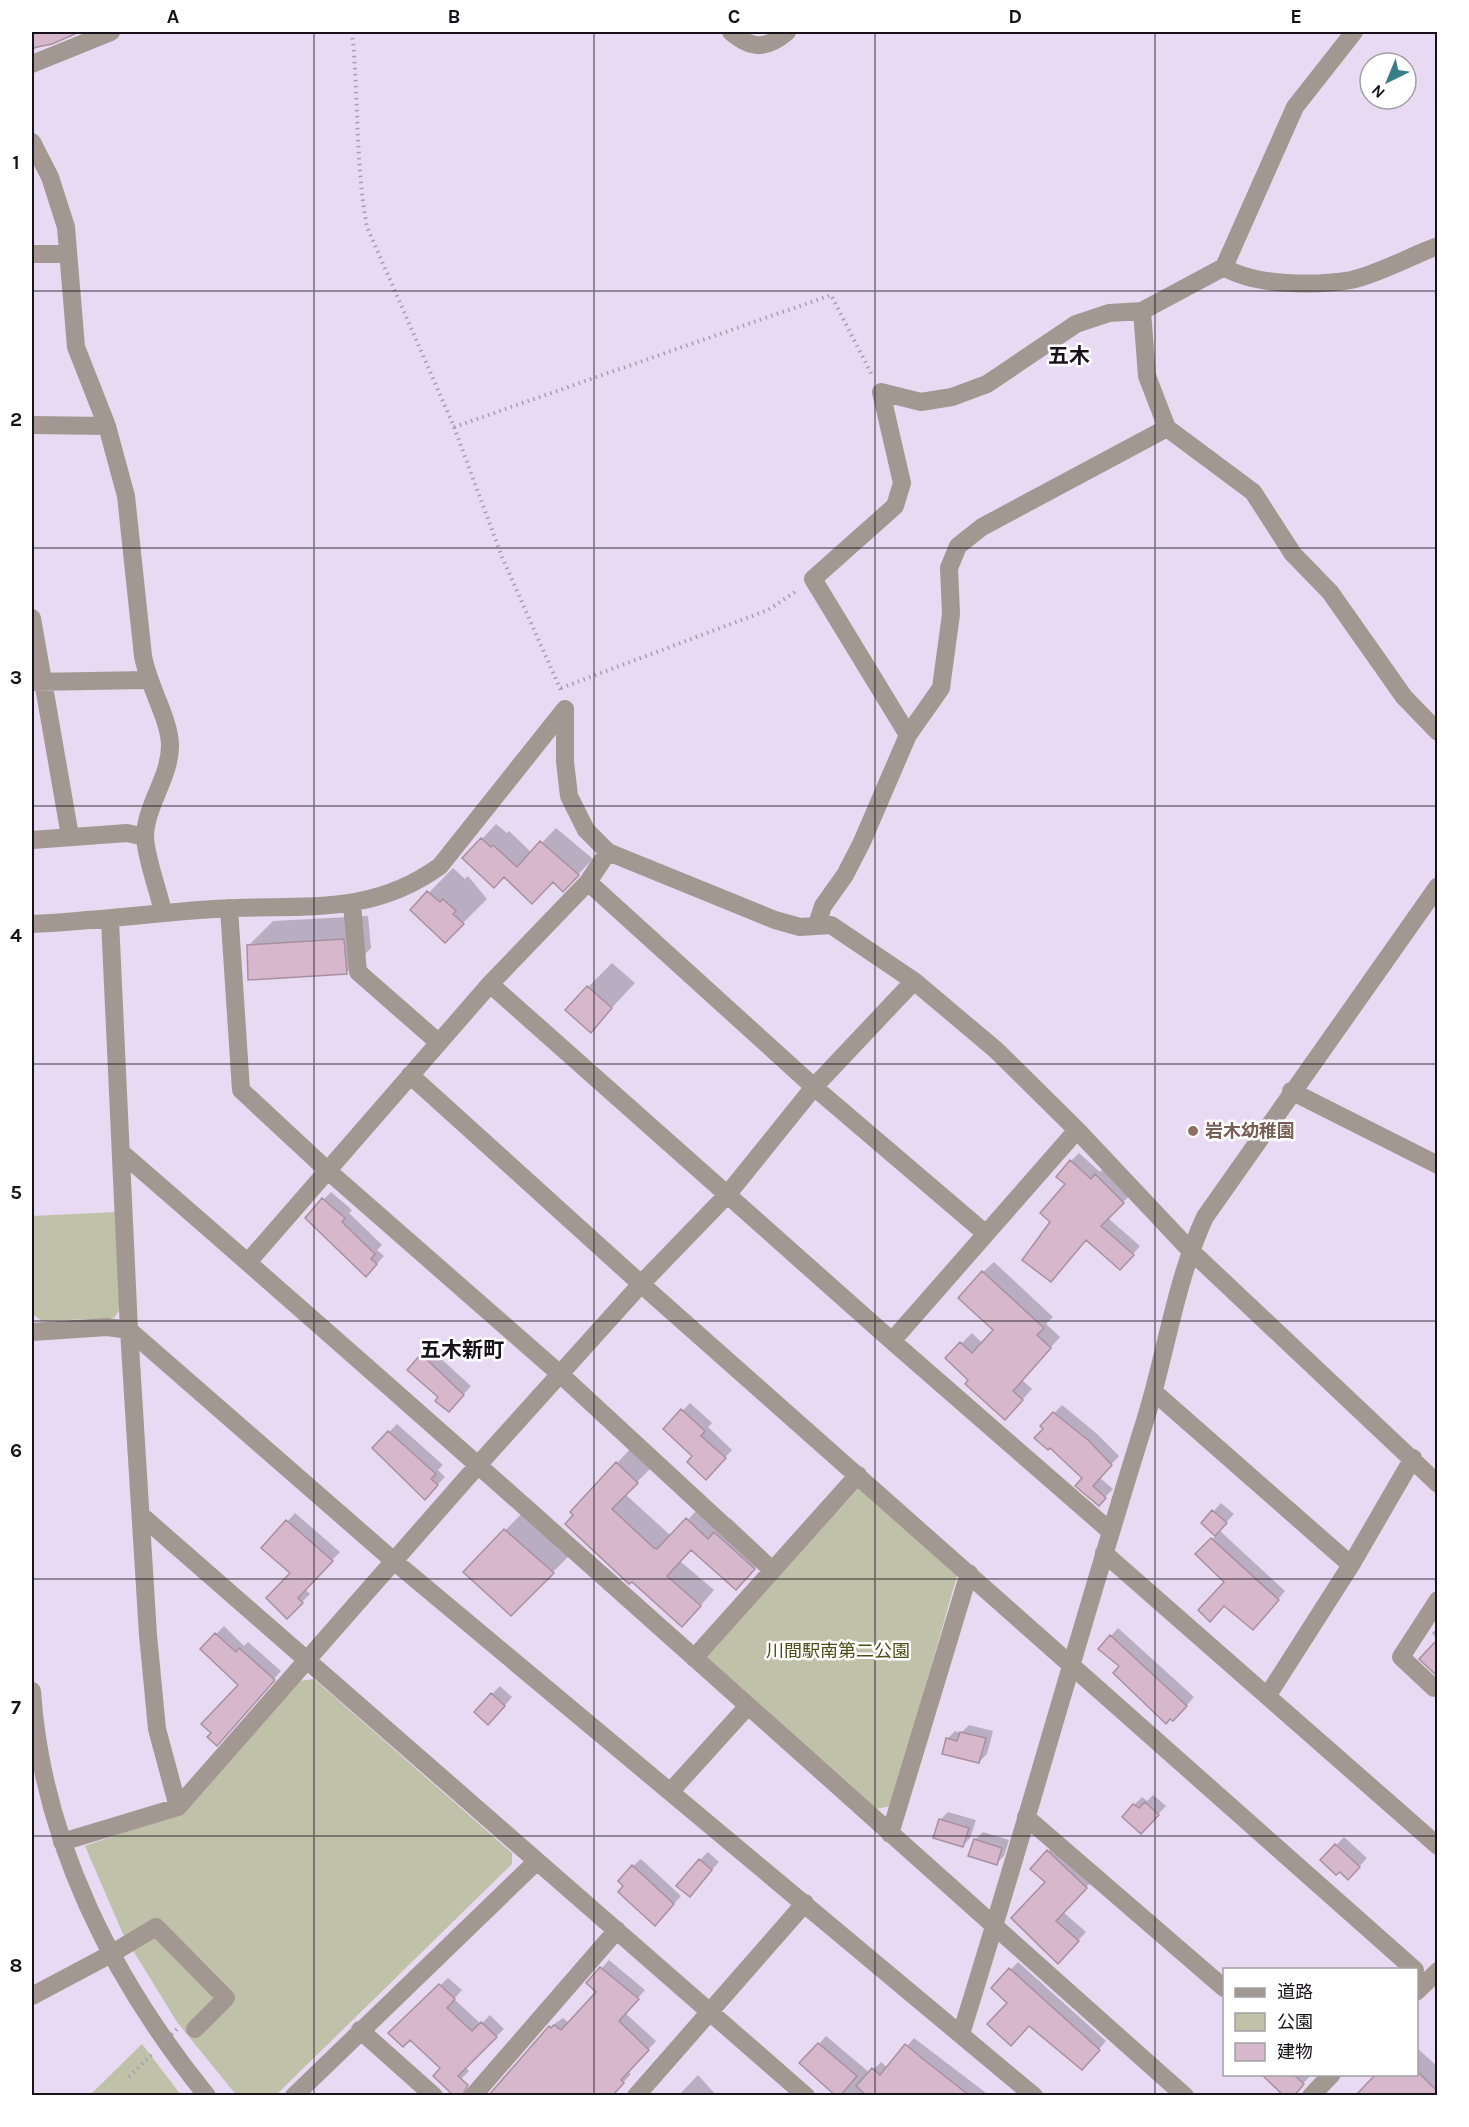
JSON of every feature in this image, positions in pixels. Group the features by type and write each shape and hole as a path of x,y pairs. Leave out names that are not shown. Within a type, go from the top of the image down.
{"street":[{"path":"32,64 111,32"},
{"path":"731,32 755,46 772,44 787,32"},
{"path":"908,735 813,579 895,506 902,483 881,392 921,402 952,397 987,384 1076,324 1109,314 1142,311 1224,267 1294,107 1354,32"},
{"path":"32,142 50,177 66,226 76,347 107,426 126,496 147,680 164,718 170,742 169,763 151,809 145,837 164,912"},
{"path":"1224,267 1234,273 1272,283 1352,279 1437,246"},
{"path":"32,254 68,254"},
{"path":"1142,311 1147,376 1167,428 1254,492 1293,554 1330,592 1404,697 1437,732"},
{"path":"32,425 107,426"},
{"path":"817,924 824,906 845,875 862,842 908,735 941,688 951,614 949,568 958,546 982,527 1167,428"},
{"path":"32,618 36,682 70,837"},
{"path":"36,682 147,680"},
{"path":"565,709 565,762 569,796 586,830 608,852 776,920 800,927 817,924 831,925 914,981 996,1050 1077,1130 1190,1250 1413,1458 1437,1484"},
{"path":"32,924 110,920 164,912 228,908 352,904 424,878 440,866 565,709"},
{"path":"32,840 128,833 145,837"},
{"path":"248,1262 438,1042 588,882 608,852"},
{"path":"588,882 814,1087 984,1233"},
{"path":"961,2034 995,1927 1070,1664 1154,1392 1190,1250 1205,1217 1291,1091 1437,886"},
{"path":"352,904 358,972 438,1042"},
{"path":"228,908 241,1090 327,1170 560,1374 772,1570"},
{"path":"110,920 129,1330 148,1635 157,1729 178,1807"},
{"path":"62,1842 178,1807 479,1464 641,1284 726,1195 814,1087 914,981"},
{"path":"490,984 726,1195 1110,1531"},
{"path":"410,1075 641,1284 1412,1968"},
{"path":"1291,1091 1437,1165"},
{"path":"892,1341 984,1233 1077,1130"},
{"path":"122,1153 479,1464 747,1707 1185,2096"},
{"path":"32,1332 107,1327 129,1330 395,1562 1034,2096"},
{"path":"1154,1392 1351,1565"},
{"path":"1268,1695 1351,1565 1413,1458"},
{"path":"694,1658 858,1475"},
{"path":"142,1516 806,2096"},
{"path":"1104,1553 1437,1846"},
{"path":"890,1834 969,1574"},
{"path":"1434,1688 1401,1657 1437,1600"},
{"path":"32,1691 34,1721 62,1842 85,1903 144,2011 175,2057 207,2096"},
{"path":"671,1791 747,1707"},
{"path":"1026,1817 1223,1987"},
{"path":"294,2096 537,1861"},
{"path":"636,2096 805,1903"},
{"path":"32,1996 156,1927 226,1998 186,2029"},
{"path":"473,2096 617,1930"},
{"path":"360,2030 434,2096"},
{"path":"1311,2096 1328,2076"}],"path":[{"path":"352,32 357,77 360,192 367,227 454,428 502,557 561,688 565,709"},
{"path":"454,428 831,296 881,392"},
{"path":"561,688 768,610 813,579"},
{"path":"163,2043 186,2029"},
{"path":"129,2078 148,2058"}],"green space":[{"path":"116,1212 121,1308 114,1318 42,1321 32,1314 32,1216"},
{"name":"川間駅南第二公園","path":"859,1488 957,1576 891,1806 876,1809 704,1658"},
{"path":"314,1679 512,1853 512,1864 276,2095 237,2096 177,2022 123,1934 85,1846 187,1810 299,1681"},
{"path":"142,2044 181,2095 90,2095"}],"building":[{"path":"32,32 75,32 75,34 52,44 32,48"},
{"path":"481,838 491,847 493,845 517,867 540,841 579,875 563,892 553,882 532,904 504,877 494,888 462,858"},
{"path":"427,891 440,902 443,899 456,911 453,914 464,924 445,943 410,910"},
{"path":"344,939 347,974 248,980 247,945"},
{"path":"587,986 612,1008 591,1033 565,1010"},
{"path":"1070,1160 1091,1179 1095,1174 1124,1203 1101,1226 1134,1255 1120,1270 1086,1240 1051,1282 1022,1260 1050,1222 1040,1213 1065,1184 1056,1177"},
{"path":"322,1198 345,1218 342,1222 375,1254 371,1259 377,1264 366,1277 305,1218"},
{"path":"982,1271 1044,1328 1037,1335 1051,1348 1013,1391 1023,1400 1005,1420 965,1384 968,1380 945,1358 960,1342 972,1353 993,1330 958,1298"},
{"path":"421,1354 464,1395 449,1412 435,1401 438,1397 407,1370"},
{"path":"681,1409 705,1431 701,1436 726,1458 706,1480 687,1462 692,1456 663,1429"},
{"path":"1053,1412 1088,1440 1112,1465 1093,1486 1106,1498 1099,1506 1075,1486 1082,1478 1050,1448 1048,1450 1034,1438 1043,1429 1040,1426"},
{"path":"388,1431 436,1474 431,1479 438,1485 425,1500 372,1448"},
{"path":"616,1462 638,1483 612,1509 654,1548 657,1549 686,1518 708,1539 714,1532 755,1569 736,1590 691,1550 667,1576 701,1606 682,1627 632,1582 629,1584 565,1524 573,1515 570,1512"},
{"path":"1212,1510 1227,1523 1215,1536 1201,1523"},
{"path":"286,1520 333,1561 298,1598 303,1603 287,1619 266,1598 290,1573 261,1548"},
{"path":"504,1529 554,1573 511,1616 463,1572"},
{"path":"1211,1538 1279,1600 1253,1630 1224,1606 1210,1622 1198,1610 1224,1582 1195,1554"},
{"path":"215,1633 236,1652 239,1648 275,1680 217,1746 207,1737 211,1733 201,1724 238,1685 200,1649"},
{"path":"1110,1635 1187,1706 1173,1721 1170,1719 1166,1724 1113,1673 1119,1666 1098,1649"},
{"path":"1437,1640 1437,1676 1419,1659"},
{"path":"491,1693 505,1706 488,1725 474,1712"},
{"path":"960,1732 986,1738 979,1763 942,1754 946,1738 957,1741"},
{"path":"1145,1802 1159,1815 1141,1834 1122,1817 1133,1804 1139,1808"},
{"path":"939,1819 969,1828 963,1847 933,1838"},
{"path":"974,1839 1002,1848 997,1865 968,1856"},
{"path":"1335,1844 1360,1867 1348,1880 1340,1872 1336,1875 1320,1860"},
{"path":"1047,1850 1087,1888 1056,1921 1079,1941 1058,1964 1011,1918 1045,1882 1030,1869"},
{"path":"699,1859 712,1870 690,1897 676,1886"},
{"path":"632,1865 674,1904 655,1926 618,1892 623,1886 618,1881"},
{"path":"600,1967 639,1999 619,2021 649,2050 621,2080 624,2083 612,2096 488,2096 549,2026 551,2028 554,2025 561,2030 596,1992 586,1983"},
{"path":"1009,1968 1100,2050 1082,2070 1029,2026 1011,2046 987,2024 1007,2003 991,1988"},
{"path":"439,1984 455,1999 447,2008 472,2031 481,2022 497,2037 458,2076 468,2085 462,2096 454,2096 433,2076 440,2068 410,2040 403,2047 388,2033"},
{"path":"818,2043 857,2076 840,2096 836,2096 799,2063"},
{"path":"905,2044 970,2096 867,2096 856,2086 872,2068 880,2075"},
{"path":"1420,2074 1437,2091 1437,2096 1355,2096 1374,2076 1418,2076"},
{"path":"1263,2076 1295,2076 1304,2084 1294,2096 1284,2096"}],"place":[{"name":"岩木幼稚園","path":"1193,1131"}],"district":[{"name":"五木","path":"1069,356"},
{"name":"五木新町","path":"462,1350"}]}
